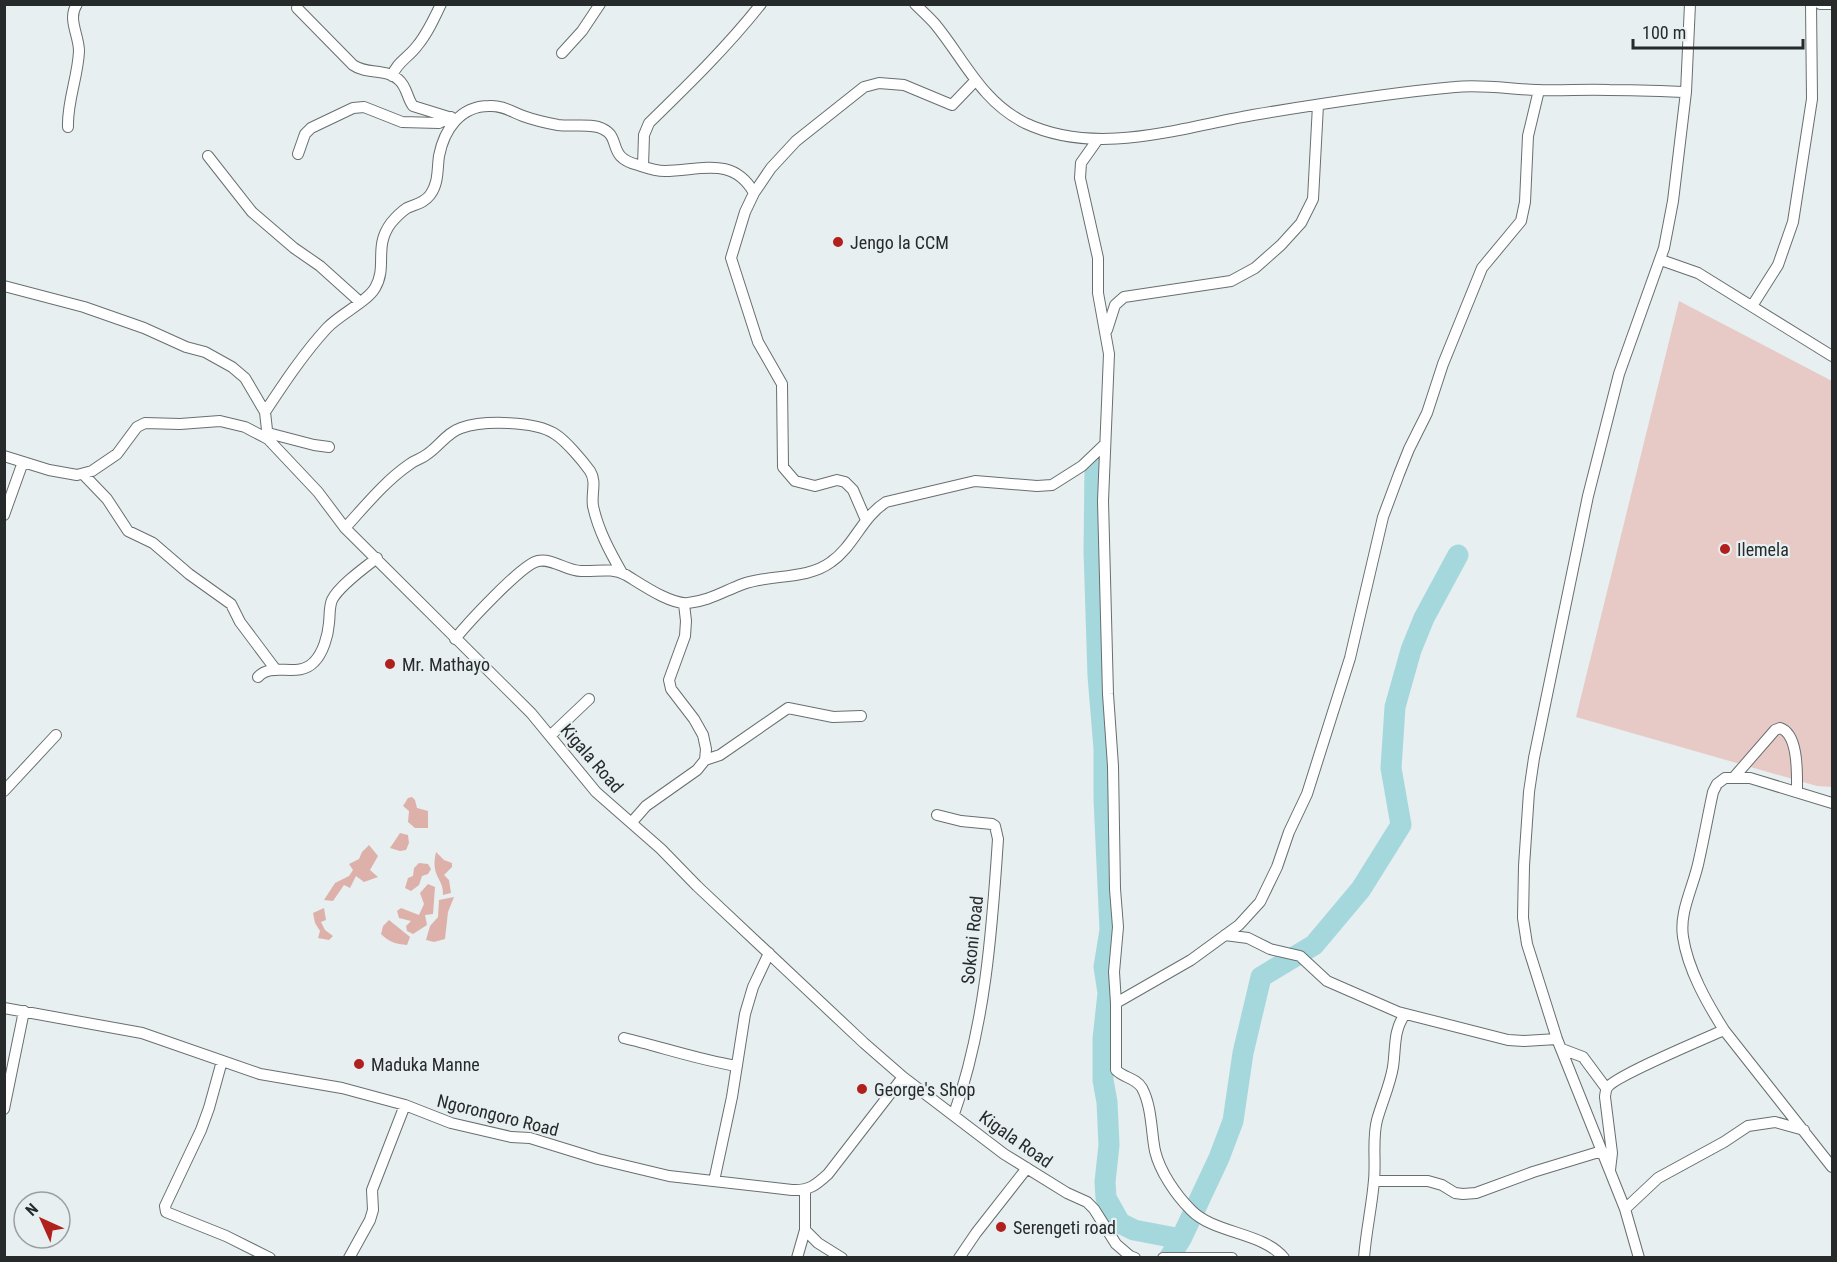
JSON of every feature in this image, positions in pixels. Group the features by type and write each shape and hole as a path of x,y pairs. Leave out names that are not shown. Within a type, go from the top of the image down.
{"street":[{"path":"68,127 67,115 78,61 79,47 73,18 77,4"},
{"path":"392,75 395,68 417,47 431,26 441,4"},
{"path":"562,53 582,32 600,4"},
{"path":"643,166 644,135 649,123 731,41 761,4"},
{"path":"915,4 934,23 975,81 1008,112 1025,123 1051,133 1098,139 1152,135 1236,118 1459,86 1539,90 1686,92"},
{"path":"1639,1257 1625,1209 1559,1044 1527,944 1523,918 1524,866 1530,780 1588,496 1619,374 1660,260 1673,201 1686,92 1690,4"},
{"path":"1752,306 1778,265 1793,222 1812,99 1810,4"},
{"path":"1820,4 1831,4"},
{"path":"297,8 360,70 392,75 402,83 413,106 453,118"},
{"path":"867,520 853,490 845,482 837,480 815,486 795,481 783,467 782,384 758,342 731,258 738,231 753,193 784,152 864,87 879,83 904,85 952,105 975,81"},
{"path":"1116,1003 1191,960 1239,925 1260,902 1277,867 1289,832 1307,794 1350,658 1383,517 1408,448 1427,413 1443,364 1482,268 1521,221 1525,202 1528,136 1539,90"},
{"path":"298,154 305,134 311,128 353,108 364,107 402,122 440,123 488,105 559,125 593,126 608,132 621,158 657,171 697,167 732,171 742,176 753,193"},
{"path":"1106,333 1115,305 1124,297 1231,281 1255,268 1293,233 1301,223 1313,199 1318,105"},
{"path":"265,412 282,386 327,329 340,316 369,296 379,281 381,240 397,215 425,201 432,193 437,182 439,154 453,118"},
{"path":"1098,139 1081,163 1080,178 1098,258 1098,293 1108,354 1105,444 1105,593 1118,927 1114,972 1116,1070 1138,1083 1142,1089 1148,1102 1156,1154 1165,1175 1192,1212 1214,1224 1272,1247 1284,1257"},
{"path":"208,156 252,212 294,248 320,266 360,302"},
{"path":"1660,260 1698,273 1833,356"},
{"path":"4,286 84,308 205,352 232,366 245,378 265,412 268,436 329,447"},
{"name":"Kigala Road","path":"83,474 92,471 117,454 137,428 145,423 180,424 220,421 245,426 268,436 318,492 345,528 516,698 596,792 632,822 864,1043 903,1077 1004,1154 1067,1193 1087,1202 1116,1244 1130,1256 1135,1257"},
{"path":"345,528 392,478 409,464 426,455 446,436 462,428 480,424 530,425 555,434 590,470 594,478 593,507 609,550 622,573"},
{"path":"455,639 471,620 531,563 539,560 551,561 582,572 597,569 622,573 663,596 684,604 706,600 744,583 816,571 832,562 874,510 886,502 975,481 1052,485 1083,466 1105,444"},
{"path":"4,456 69,475 83,474 107,499 128,531 153,543 189,574 231,604 240,622 276,670"},
{"path":"4,515 22,462"},
{"path":"258,677 262,672 307,668 314,662 324,644 333,598 376,558"},
{"path":"632,822 646,806 698,770 705,760 706,748 703,735 694,718 671,689 669,680 685,636 684,604"},
{"path":"550,736 589,699"},
{"path":"705,760 720,755 788,708 833,717 861,716"},
{"path":"1735,776 1754,752 1775,730 1780,728 1788,731 1791,737 1797,769 1797,792"},
{"path":"4,791 56,735"},
{"path":"1833,802 1750,778 1735,776 1725,778 1717,784 1713,792 1700,859 1684,910 1682,924 1683,938 1691,964 1724,1030 1833,1167"},
{"name":"Sokoni Road","path":"937,815 961,821 992,824 995,826 998,839 991,942 981,1005 974,1045 954,1114"},
{"path":"1225,935 1248,938 1270,949 1300,956 1320,976 1334,985 1405,1014 1508,1040 1559,1044 1583,1057 1606,1088 1605,1097 1612,1153 1610,1173"},
{"path":"714,1181 745,1014 753,987 769,953"},
{"name":"Ngorongoro Road","path":"4,1008 142,1033 260,1074 342,1088 405,1105 470,1128 511,1137 530,1138 598,1159 669,1176 805,1191"},
{"path":"4,1109 24,1011"},
{"path":"1364,1257 1374,1181 1377,1119 1385,1100 1394,1066 1396,1032 1405,1014"},
{"path":"1606,1088 1634,1071 1724,1030"},
{"path":"624,1038 699,1059 737,1066"},
{"path":"222,1061 205,1119 165,1206 166,1212 226,1236 270,1257"},
{"path":"797,1257 805,1230 805,1191 818,1184 837,1164 903,1077"},
{"path":"349,1257 370,1220 373,1210 372,1190 405,1105"},
{"path":"1625,1209 1658,1178 1724,1142 1748,1126 1775,1122 1804,1130"},
{"path":"1374,1181 1428,1181 1442,1185 1455,1193 1476,1193 1533,1172 1602,1151"},
{"path":"959,1257 1027,1168"},
{"path":"805,1230 818,1243 842,1257"},
{"path":"1163,1257 1232,1257"}],"shaded area":[{"name":"Ilemela","path":"1679,301 1832,381 1832,787 1817,786 1576,717"},
{"path":"412,797 417,808 428,811 428,828 415,828 408,822 409,811 403,806 408,798"},
{"path":"400,833 408,835 409,843 406,850 390,848"},
{"path":"369,845 378,856 370,870 378,877 364,882 356,876 350,888 344,885 333,901 324,900 335,883 349,876 353,870 349,864 359,859"},
{"path":"436,852 444,860 452,863 452,867 444,875 449,880 451,893 443,895 435,867"},
{"path":"419,863 428,864 431,869 428,874 422,876 419,885 411,891 405,888 408,878 413,876 414,868"},
{"path":"428,884 435,887 433,914 425,915 427,925 413,934 407,931 406,926 411,921 399,918 397,911 401,908 419,915 424,904 420,893"},
{"path":"454,897 448,912 445,939 434,942 426,940 430,926 438,917 439,900"},
{"path":"324,908 326,920 321,922 325,930 333,936 329,940 318,938 320,931 313,913"},
{"path":"389,920 410,937 407,945 393,942 381,934 383,926"}],"waterway":[{"path":"1095,465 1094,551 1098,676 1104,749 1110,930 1104,967 1108,993 1103,1039 1103,1080 1107,1102 1109,1145 1105,1182 1106,1198 1120,1223 1134,1230 1181,1239 1169,1258"},
{"path":"1181,1239 1219,1158 1233,1121 1243,1053 1261,977 1314,945 1361,889 1401,825 1391,768 1395,707 1411,650 1424,618 1458,555"}],"place":[{"name":"Jengo la CCM","path":"838,242"},
{"name":"Ilemela","path":"1725,549"},
{"name":"Mr. Mathayo","path":"390,664"},
{"name":"Maduka Manne","path":"359,1064"},
{"name":"George's Shop","path":"862,1089"},
{"name":"Serengeti road","path":"1001,1227"}]}
